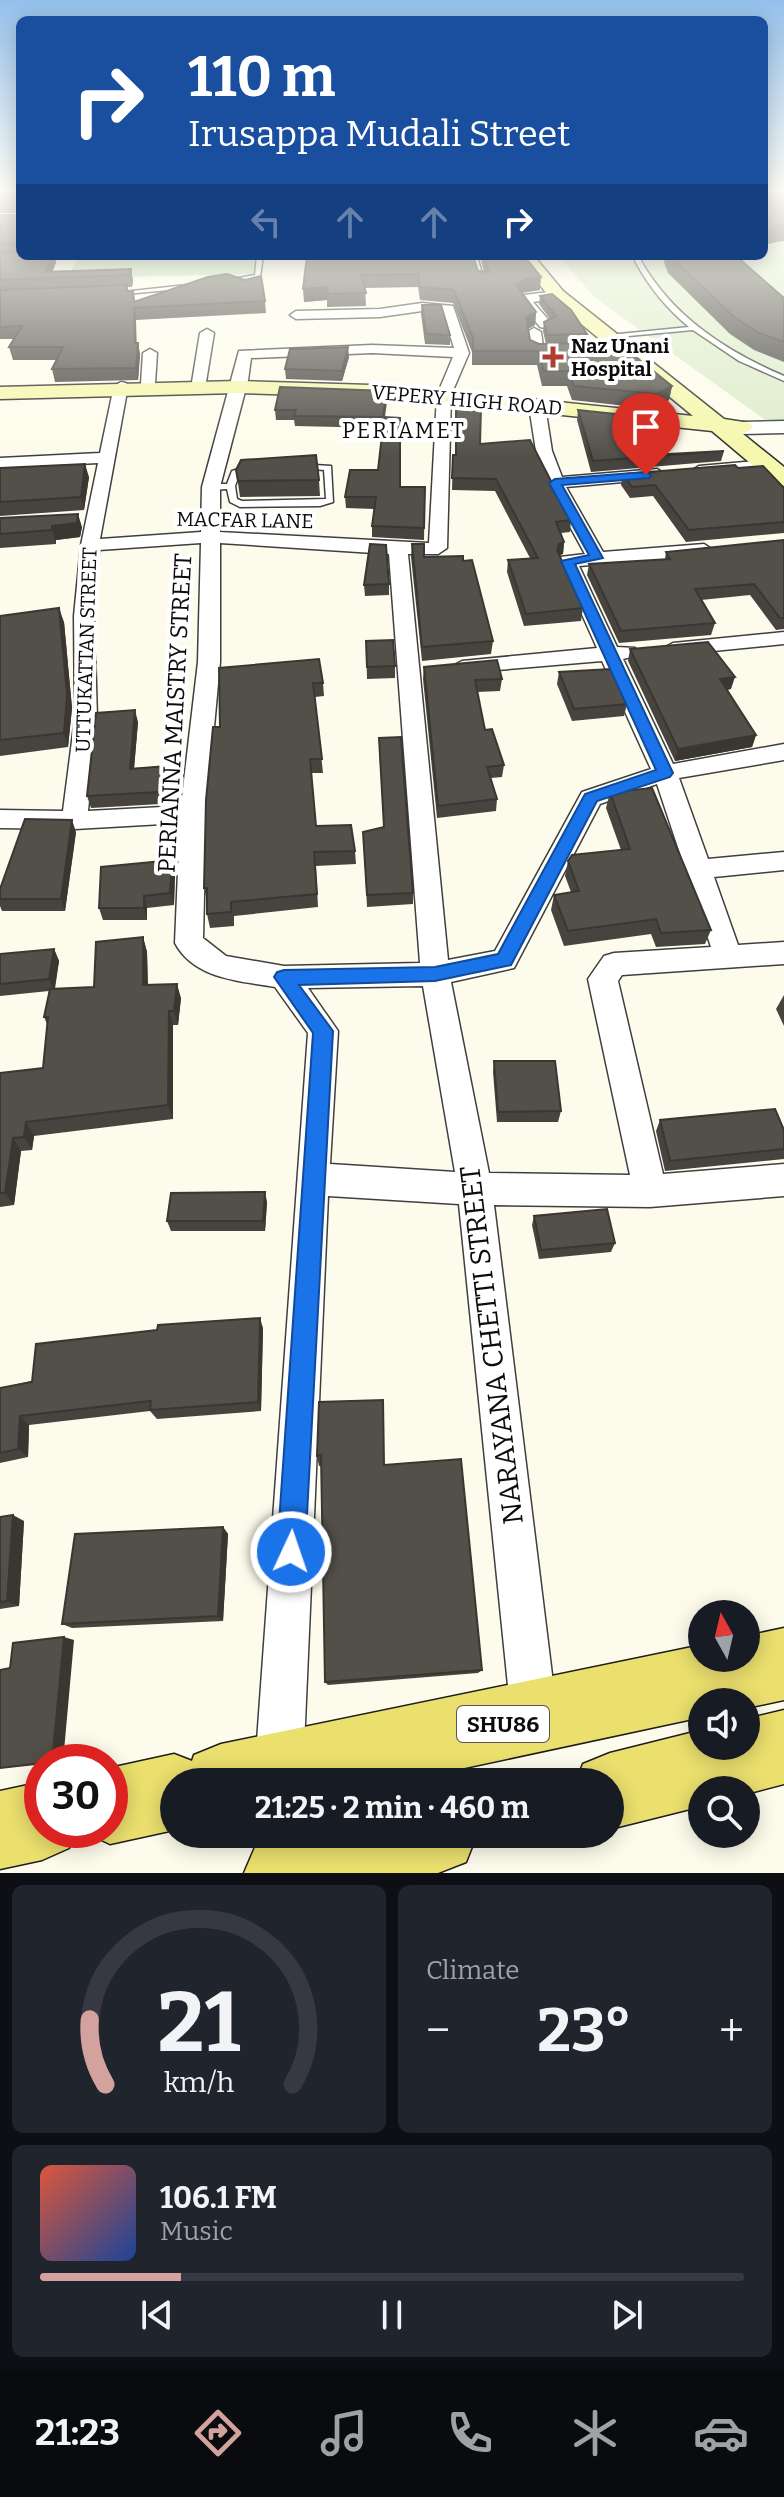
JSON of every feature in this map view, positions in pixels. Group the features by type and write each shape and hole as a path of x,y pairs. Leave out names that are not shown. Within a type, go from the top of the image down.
{"main road":[{"path":"545,280 607,344 727,425 778,469"},
{"path":"561,280 607,344"},
{"name":"VEPERY HIGH ROAD","path":"0,387 120,388 199,382 446,391 727,425"},
{"name":"VEPERY HIGH ROAD","path":"0,393 239,384"},
{"name":"VEPERY HIGH ROAD","path":"446,391 537,406 727,425"},
{"name":"SHU86","path":"289,1768 784,1664"},
{"path":"624,1787 784,1747"},
{"path":"128,1802 160,1795"},
{"path":"0,1830 24,1825"},
{"path":"284,1873 383,1848"}],"street":[{"path":"557,295 524,299 539,328 537,351 607,344"},
{"path":"296,315 380,313 446,307 462,353 446,391"},
{"path":"199,382 207,333"},
{"name":"PERIANNA MAISTRY STREET","path":"284,977 219,966 189,943 193,814 209,662 211,537 244,354 253,351 372,349 462,353"},
{"path":"148,384 150,353"},
{"name":"UTTUKATTAN STREET","path":"75,820 86,718 84,616 90,545 86,518 105,458 120,388"},
{"name":"MACFAR LANE","path":"90,545 211,537 398,549 438,548 446,391"},
{"path":"537,406 544,451 555,483 597,558"},
{"path":"727,425 784,427"},
{"path":"0,463 105,458"},
{"path":"555,483 778,469"},
{"path":"724,548 567,561 665,773 728,956"},
{"name":"NARAYANA CHETTI STREET","path":"398,549 424,670 435,974 475,1189 535,1717"},
{"path":"424,670 784,638"},
{"path":"284,977 435,974 504,960 591,798 665,773 784,752"},
{"path":"0,819 75,820 193,814"},
{"path":"697,869 784,861"},
{"path":"650,1191 603,979 614,964 784,953"},
{"path":"251,1768 312,1179 323,1031 284,977"},
{"path":"312,1179 475,1189 650,1191 784,1180"}],"lane":[{"path":"221,282 231,280"},
{"path":"648,280 695,328 748,364 784,379"},
{"path":"111,293 190,287"},
{"path":"607,344 695,328"},
{"path":"259,468 239,470 221,486 240,504 330,500 328,468 290,467"}],"green space":[{"path":"580,280 784,280 784,423 764,419 594,297"}],"building":[{"path":"198,280 262,280 265,301 134,308 135,343 138,343 136,368 52,369 63,347 9,347 22,326 0,327 0,290 127,285 126,291 133,291 134,302"},
{"path":"304,280 363,280 366,293 327,294 328,287 303,289"},
{"path":"419,280 523,280 516,285 536,312 526,317 530,340 539,344 597,343 601,350 626,349 672,386 657,394 574,386 569,371 544,371 538,351 473,351 473,338 454,290 420,287"},
{"path":"696,280 764,280 784,298 784,342 759,333 734,317"},
{"path":"552,294 571,310 587,334 547,335 544,322 556,316 540,296"},
{"path":"422,305 441,305 450,335 426,334"},
{"path":"348,347 342,371 285,369 290,349"},
{"path":"280,387 387,391 383,417 294,416 296,410 275,410"},
{"path":"456,408 481,408 480,444 530,440 571,520 556,522 564,542 559,544 557,550 583,608 526,614 508,560 538,558 496,479 452,478 453,455 456,455"},
{"path":"578,410 634,416 650,455 724,451 593,461"},
{"path":"384,417 400,418 400,487 425,487 424,528 372,526 376,497 345,497 350,470 378,470"},
{"path":"316,455 319,480 238,481 236,470 241,460"},
{"path":"85,464 81,497 0,502 0,468"},
{"path":"735,465 738,468 763,466 784,488 784,522 689,530 655,485 632,487 623,474"},
{"path":"78,514 77,523 52,526 52,530 0,534 0,518"},
{"path":"784,540 784,618 780,618 754,584 695,589 715,623 621,631 589,564 670,559 666,552"},
{"path":"370,544 386,545 389,584 364,585"},
{"path":"412,544 424,544 424,557 463,556 463,561 472,560 493,641 422,647"},
{"path":"59,608 67,694 64,733 0,740 0,616"},
{"path":"393,640 395,666 367,667 366,641"},
{"path":"708,642 735,677 720,679 756,735 678,749 630,649"},
{"path":"319,659 323,683 313,683 322,759 310,759 316,826 351,825 355,851 314,852 317,894 231,902 231,912 207,914 207,888 204,888 206,800 213,727 220,727 219,668"},
{"path":"497,660 502,679 475,680 485,730 492,729 504,765 487,767 497,799 438,806 424,667"},
{"path":"611,669 627,704 574,709 559,672"},
{"path":"135,710 130,769 179,765 176,791 87,796 96,713"},
{"path":"401,737 413,893 367,895 363,832 384,827 379,738"},
{"path":"652,788 711,930 661,933 656,919 568,931 554,895 579,891 568,861 572,855 630,849 610,792"},
{"path":"25,819 72,820 61,899 0,899 0,889"},
{"path":"172,860 170,893 144,896 144,908 99,908 101,867"},
{"path":"143,937 143,985 177,984 174,1011 169,1011 168,1105 26,1122 24,1137 13,1138 5,1193 0,1193 0,1073 43,1068 48,1017 44,1017 50,989 94,987 96,942"},
{"path":"54,949 49,979 0,984 0,954"},
{"path":"494,1061 555,1061 561,1111 498,1112"},
{"path":"775,1109 784,1130 784,1149 670,1161 660,1120"},
{"path":"265,1192 263,1221 167,1221 171,1193"},
{"path":"607,1209 615,1243 541,1250 534,1216"},
{"path":"260,1318 258,1402 150,1410 151,1401 20,1416 18,1449 0,1453 0,1388 32,1382 36,1344 157,1330 158,1325"},
{"path":"383,1400 384,1465 461,1459 482,1670 325,1682 321,1455 317,1456 319,1402"},
{"path":"13,1515 7,1601 0,1602 0,1517"},
{"path":"223,1527 218,1616 62,1624 75,1534"},
{"path":"64,1637 54,1744 24,1744 24,1765 0,1768 0,1670 10,1668 13,1643"}],"place":[{"name":"Naz Unani Hospital","path":"553,357"}],"district":[{"name":"PERIAMET","path":"404,430"}],"route":[{"path":"291,1552 323,1031 284,977 435,974 504,960 591,798 665,773 567,561 597,558 555,483 646,475"}]}
